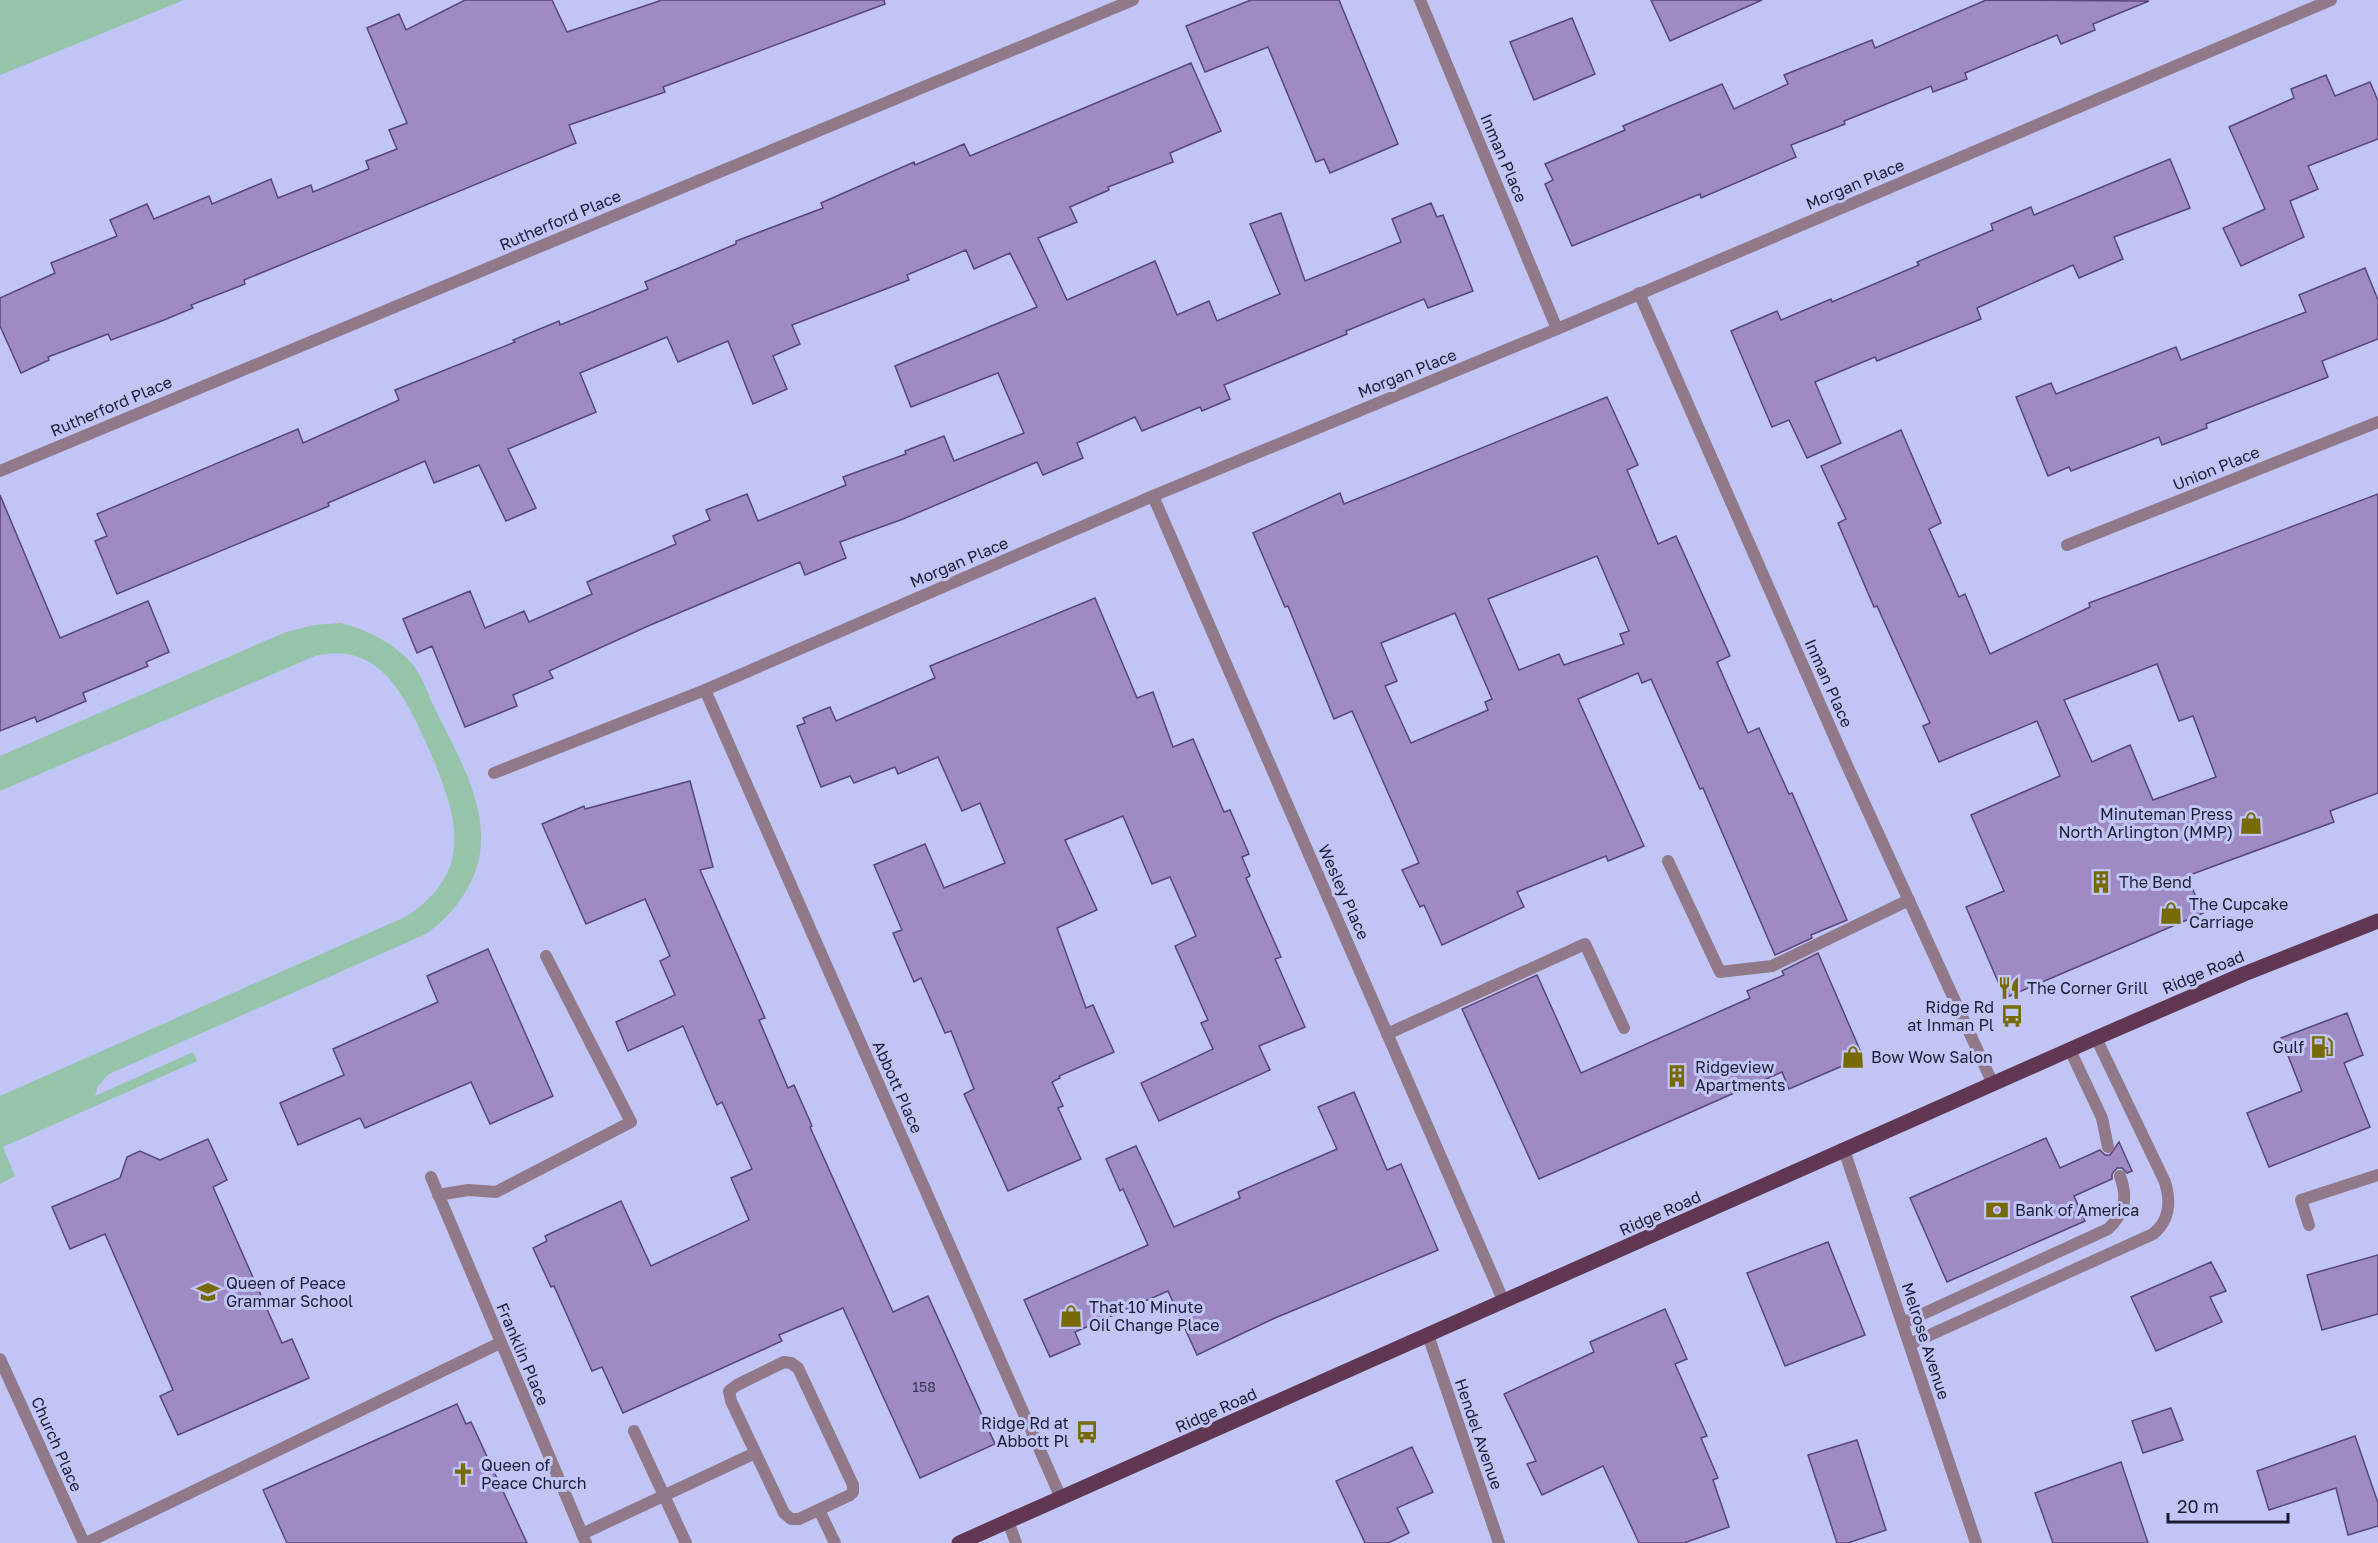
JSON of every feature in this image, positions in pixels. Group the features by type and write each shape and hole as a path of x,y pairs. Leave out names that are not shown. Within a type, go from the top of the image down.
{"main road":[{"name":"Ridge Road","path":"959,1543 2096,1038 2244,974 2378,921"}],"street":[{"name":"Rutherford Place","path":"0,471 1133,0"},
{"name":"Inman Place","path":"1420,0 1557,329"},
{"name":"Morgan Place","path":"494,773 705,690 1153,496 1557,329 2331,0"},
{"name":"Inman Place","path":"1639,293 1993,1084"},
{"name":"Union Place","path":"2067,545 2378,422"},
{"name":"Wesley Place","path":"1153,496 1504,1302"},
{"name":"Abbott Place","path":"705,690 1061,1498"},
{"path":"1668,861 1720,972 1772,966 1909,900"},
{"path":"1387,1034 1585,944 1624,1028"},
{"path":"438,1195 468,1190 496,1192 631,1122 546,956"},
{"path":"1910,1344 2153,1234 2163,1223 2169,1206 2165,1182 2096,1038"},
{"path":"2070,1050 2102,1118 2108,1147"},
{"name":"Melrose Avenue","path":"1844,1150 1976,1543"},
{"path":"2310,1225 2301,1200 2378,1175"},
{"path":"1903,1323 2108,1229 2120,1216 2126,1199 2120,1176"},
{"name":"Franklin Place","path":"431,1177 584,1539"},
{"name":"Hendel Avenue","path":"1428,1335 1499,1543"},
{"path":"85,1543 500,1343"},
{"name":"Church Place","path":"0,1359 85,1543"},
{"path":"784,1362 792,1363 798,1368 853,1485 853,1492 850,1496 819,1510 791,1520 784,1513 731,1401 729,1391 737,1384 784,1362"},
{"path":"634,1431 686,1543"},
{"path":"584,1539 664,1496 755,1453"},
{"path":"819,1510 835,1543"},
{"path":"1008,1521 1016,1543"}],"green space":[{"path":"0,0 184,0 0,75"},
{"path":"341,623 381,639 399,651 414,666 466,773 478,809 481,844 476,870 464,895 447,917 426,934 109,1074 98,1086 95,1096 193,1052 197,1061 3,1147 15,1176 0,1184 0,1096 405,917 428,899 443,880 452,860 454,839 452,817 438,771 400,693 374,665 357,657 338,653 315,656 0,791 0,756 286,632 314,625"}],"building":[{"path":"465,0 552,0 567,32 662,0 884,0 885,4 663,87 665,92 569,125 576,143 244,280 245,284 191,305 193,308 111,340 108,334 48,357 49,360 21,373 0,326 0,298 55,273 51,263 117,236 110,220 147,204 154,219 209,196 212,204 271,179 278,198 311,185 313,192 369,169 366,161 397,149 389,130 407,123 367,28 399,14 406,30"},
{"path":"1251,0 1339,0 1398,144 1330,173 1324,159 1316,162 1268,47 1205,72 1186,26"},
{"path":"1651,0 1762,0 1670,41"},
{"path":"1986,0 2149,1 2093,24 2095,30 2061,44 2057,35 1965,73 1967,79 1933,92 1931,86 1844,121 1845,124 1791,145 1796,157 1701,198 1700,194 1572,246 1545,184 1553,180 1545,164 1625,130 1623,126 1722,84 1734,109 1788,84 1784,75 1872,40 1875,48"},
{"path":"1572,18 1595,74 1534,100 1510,42"},
{"path":"1191,63 1221,131 1170,153 1173,162 1108,187 1109,190 1070,207 1077,222 1038,238 1067,300 1155,261 1177,315 1209,301 1217,321 1280,294 1250,224 1281,213 1305,281 1401,242 1392,219 1431,203 1437,217 1443,215 1473,291 1428,308 1424,299 1224,385 1230,399 1202,411 1200,407 1142,431 1135,417 1077,443 1083,458 1043,475 1037,462 903,519 840,542 846,558 805,575 800,562 648,626 549,671 553,678 513,695 517,706 465,727 432,646 417,653 403,619 470,591 485,628 524,611 529,622 592,594 587,582 676,544 673,536 710,520 706,510 747,494 758,521 846,485 843,477 906,454 905,451 944,436 954,461 1024,433 998,373 911,407 895,366 1037,307 1010,253 974,269 966,250 907,275 909,280 792,325 800,344 773,356 787,389 753,404 728,341 678,362 667,337 580,373 596,412 508,449 536,508 506,521 479,465 434,483 425,461 328,503 329,506 117,594 95,541 107,536 97,514 298,429 303,443 399,400 395,390 515,342 513,340 559,321 560,325 648,289 645,282 736,244 736,241 823,208 821,203 914,162 915,165 964,144 970,156"},
{"path":"2326,75 2335,96 2370,82 2378,101 2378,139 2308,166 2318,189 2290,201 2304,237 2241,266 2223,228 2265,209 2229,127 2294,98 2291,89"},
{"path":"2170,159 2190,208 2114,237 2123,259 2079,278 2073,265 1977,308 1981,319 1877,361 1875,357 1815,382 1841,443 1807,458 1789,420 1772,427 1731,331 1777,311 1781,320 1831,299 1832,302 1919,265 1917,262 1993,230 1991,224 2031,207 2034,215"},
{"path":"2365,268 2378,300 2378,339 2322,361 2328,377 2206,424 2207,428 2162,445 2159,437 2071,471 2069,467 2048,476 2016,397 2051,383 2056,394 2176,347 2181,360 2306,312 2299,295"},
{"path":"1607,397 1638,465 1627,470 1658,544 1676,536 1730,656 1717,662 1748,733 1759,728 1789,794 1792,793 1847,920 1811,935 1812,938 1775,955 1703,788 1700,789 1651,679 1642,683 1638,673 1578,699 1644,846 1608,861 1606,856 1517,892 1524,907 1442,945 1424,905 1420,907 1402,870 1419,863 1352,711 1334,719 1288,606 1285,607 1253,533 1340,493 1344,504","holes":["1597,556 1629,631 1620,634 1624,644 1564,665 1559,654 1519,670 1488,599","1455,613 1492,699 1485,702 1488,710 1411,743 1385,686 1397,681 1381,643"]},
{"path":"1901,430 1941,523 1929,529 1959,597 1965,594 1990,654 2090,607 2089,603 2378,494 2378,793 2330,811 2334,822 2187,876 2203,913 2005,998 1966,907 2004,891 1971,815 2060,776 2037,721 1939,762 1923,726 1930,723 1877,606 1874,607 1838,523 1846,519 1821,466","holes":["2157,664 2179,721 2193,716 2216,777 2153,800 2130,745 2092,762 2064,700"]},
{"path":"0,495 60,638 148,601 169,652 146,662 148,666 83,693 86,701 37,722 35,717 0,731"},
{"path":"1095,598 1137,698 1153,692 1173,747 1193,739 1224,812 1230,810 1249,854 1242,857 1250,876 1246,878 1281,957 1275,959 1305,1027 1259,1046 1270,1070 1159,1121 1141,1083 1213,1049 1201,1023 1208,1020 1175,946 1196,936 1170,877 1152,884 1123,816 1065,840 1097,910 1057,928 1086,1008 1093,1005 1114,1052 1059,1076 1060,1078 1052,1082 1063,1106 1058,1108 1081,1159 1008,1191 964,1094 974,1089 951,1031 945,1033 921,978 914,982 893,933 902,930 874,865 925,844 944,888 1005,863 980,803 962,811 938,757 898,774 895,767 854,783 850,776 821,787 797,726 805,723 803,718 830,707 836,721 864,709 935,678 930,666"},
{"path":"690,781 713,867 700,870 765,1018 759,1020 788,1088 794,1085 812,1126 810,1127 893,1312 928,1296 995,1444 920,1478 843,1308 779,1335 782,1341 623,1413 602,1367 592,1371 554,1286 551,1287 533,1248 547,1241 545,1236 621,1201 651,1266 749,1220 731,1178 752,1169 722,1102 717,1105 683,1026 628,1051 616,1022 675,995 660,961 670,956 645,899 586,924 542,824 584,806 585,809"},
{"path":"488,949 553,1096 490,1124 471,1082 365,1128 360,1118 298,1145 280,1103 344,1075 333,1049 438,1002 427,976"},
{"name":"Ridgeview Apartments","path":"1818,953 1863,1057 1789,1089 1782,1072 1539,1179 1462,1009 1537,975 1581,1073 1750,998 1747,991 1784,975 1782,971"},
{"path":"2347,1013 2363,1055 2344,1063 2370,1127 2269,1167 2247,1113 2302,1091 2281,1038"},
{"path":"1354,1092 1387,1170 1401,1164 1438,1250 1275,1318 1197,1355 1168,1291 1075,1332 1080,1344 1050,1357 1024,1300 1148,1245 1123,1189 1120,1191 1106,1159 1136,1146 1174,1227 1240,1198 1238,1192 1337,1149 1318,1107"},
{"name":"Bank of America","path":"2046,1138 2060,1168 2100,1150 2105,1155 2110,1155 2119,1142 2132,1171 2127,1173 2122,1168 2117,1168 2112,1174 2112,1179 2074,1196 2085,1221 1947,1282 1910,1198"},
{"path":"208,1139 227,1180 213,1187 282,1343 292,1339 309,1378 178,1435 160,1396 173,1390 105,1234 70,1249 52,1207 120,1178 127,1157 140,1151 160,1160"},
{"path":"1828,1242 1865,1335 1785,1366 1747,1273"},
{"path":"2378,1255 2378,1314 2322,1330 2307,1275"},
{"path":"2211,1262 2226,1291 2210,1297 2222,1322 2156,1351 2131,1297"},
{"path":"1665,1309 1687,1359 1675,1364 1707,1436 1701,1438 1718,1478 1713,1480 1729,1527 1684,1543 1639,1543 1603,1466 1542,1495 1527,1464 1536,1461 1504,1394 1594,1352 1590,1342"},
{"name":"Queen of Peace Church","path":"457,1404 466,1424 471,1422 527,1543 287,1543 263,1490"},
{"path":"2171,1408 2183,1440 2143,1453 2132,1421"},
{"path":"2355,1436 2378,1503 2378,1526 2348,1535 2336,1488 2269,1510 2257,1471"},
{"path":"1857,1440 1886,1530 1848,1543 1837,1543 1808,1455"},
{"path":"1412,1447 1433,1492 1397,1508 1409,1533 1388,1543 1365,1543 1336,1481"},
{"path":"2121,1462 2148,1543 2053,1543 2035,1493"}],"place":[{"name":"Minuteman Press North Arlington (MMP)","path":"2251,823"},
{"name":"The Bend","path":"2101,882"},
{"name":"The Cupcake Carriage","path":"2171,913"},
{"name":"The Corner Grill","path":"2009,988"},
{"name":"Ridge Rd at Inman Pl","path":"2012,1016"},
{"name":"Gulf","path":"2322,1047"},
{"name":"Bow Wow Salon","path":"1853,1057"},
{"name":"Ridgeview Apartments","path":"1677,1076"},
{"name":"Bank of America","path":"1997,1210"},
{"name":"Queen of Peace Grammar School","path":"208,1292"},
{"name":"That 10 Minute Oil Change Place","path":"1071,1316"},
{"name":"Ridge Rd at Abbott Pl","path":"1087,1432"},
{"name":"Queen of Peace Church","path":"463,1474"}]}
